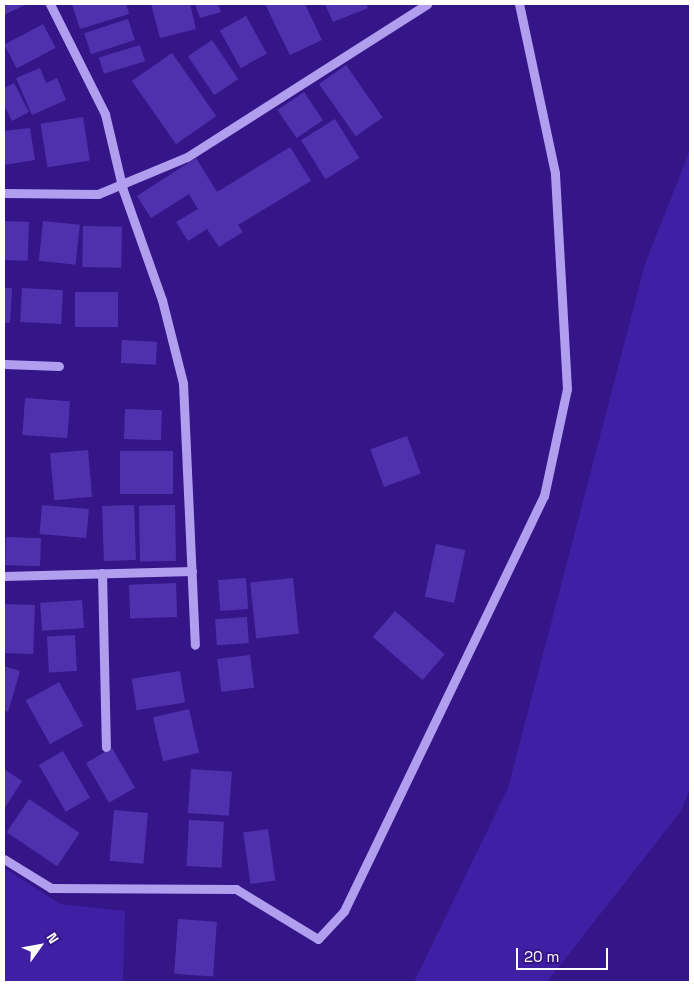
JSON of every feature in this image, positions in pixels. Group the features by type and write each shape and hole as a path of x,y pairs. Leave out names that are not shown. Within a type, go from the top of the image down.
{"street":[{"path":"50,4 106,114 122,184 162,300 183,383 194,646"},
{"path":"4,193 98,194 187,157 427,4"},
{"path":"4,859 51,888 236,889 318,940 344,911 544,496 567,390 554,173 519,4"},
{"path":"4,364 59,366"},
{"path":"4,576 192,571"},
{"path":"102,573 106,747"}],"shaded area":[{"path":"690,150 690,788 681,811 547,982 414,982 508,788 645,264"},
{"path":"4,868 60,904 125,911 123,982 4,982"}],"building":[{"path":"4,4 27,4 4,15"},
{"path":"72,4 126,4 129,14 80,29"},
{"path":"151,4 190,4 196,29 160,38"},
{"path":"195,4 218,4 221,12 200,18"},
{"path":"265,4 305,4 322,40 290,55"},
{"path":"325,4 366,4 368,8 333,22"},
{"path":"246,16 267,54 241,68 220,31"},
{"path":"128,19 135,40 91,54 84,33"},
{"path":"43,24 56,48 17,68 4,45"},
{"path":"212,40 238,79 214,95 188,56"},
{"path":"140,45 145,61 104,74 99,58"},
{"path":"172,53 216,116 176,144 132,81"},
{"path":"346,65 383,117 356,136 319,84"},
{"path":"40,68 46,83 57,78 66,100 32,115 16,78"},
{"path":"14,83 29,112 12,121 4,105 4,88"},
{"path":"304,92 323,120 296,138 277,110"},
{"path":"83,117 90,160 47,167 41,124"},
{"path":"335,119 359,158 325,179 301,140"},
{"path":"30,128 35,160 4,165 4,131"},
{"path":"290,147 311,181 238,225 243,232 219,247 207,229 188,241 176,222 198,209 189,194 151,218 137,196 196,158 217,192"},
{"path":"4,221 29,222 28,261 4,260"},
{"path":"43,221 80,225 76,265 39,261"},
{"path":"83,226 122,227 121,268 82,267"},
{"path":"4,288 12,288 10,323 4,323"},
{"path":"22,288 63,290 61,324 20,322"},
{"path":"75,292 118,292 118,327 75,327"},
{"path":"122,340 157,342 156,365 121,363"},
{"path":"25,398 70,401 67,438 22,435"},
{"path":"125,409 162,410 161,440 124,439"},
{"path":"407,436 421,474 384,487 370,449"},
{"path":"88,450 92,497 54,500 50,453"},
{"path":"120,451 173,451 173,494 120,494"},
{"path":"42,505 89,509 86,538 39,534"},
{"path":"134,505 136,560 104,561 102,506"},
{"path":"175,505 176,561 140,562 139,506"},
{"path":"6,537 41,538 40,566 5,565"},
{"path":"436,544 465,550 454,603 425,597"},
{"path":"246,578 248,609 220,611 218,580"},
{"path":"293,578 299,634 256,638 250,582"},
{"path":"176,583 177,617 130,619 129,585"},
{"path":"82,600 84,628 42,631 40,603"},
{"path":"4,604 35,605 33,654 4,653"},
{"path":"395,611 445,654 423,680 373,637"},
{"path":"247,617 249,643 217,645 215,619"},
{"path":"75,635 77,671 49,672 47,636"},
{"path":"250,655 254,688 221,692 217,659"},
{"path":"4,666 20,671 8,712 4,710"},
{"path":"180,671 185,703 137,710 132,679"},
{"path":"59,682 83,726 50,744 26,700"},
{"path":"189,709 199,753 163,761 153,717"},
{"path":"112,748 135,788 109,803 86,763"},
{"path":"63,751 90,798 66,812 39,765"},
{"path":"4,769 22,781 4,809"},
{"path":"191,769 232,772 229,816 188,813"},
{"path":"29,799 80,833 57,866 7,832"},
{"path":"114,810 148,813 143,864 110,861"},
{"path":"189,820 224,822 222,868 187,866"},
{"path":"268,829 275,880 250,884 243,832"},
{"path":"178,919 217,922 213,977 174,974"}]}
